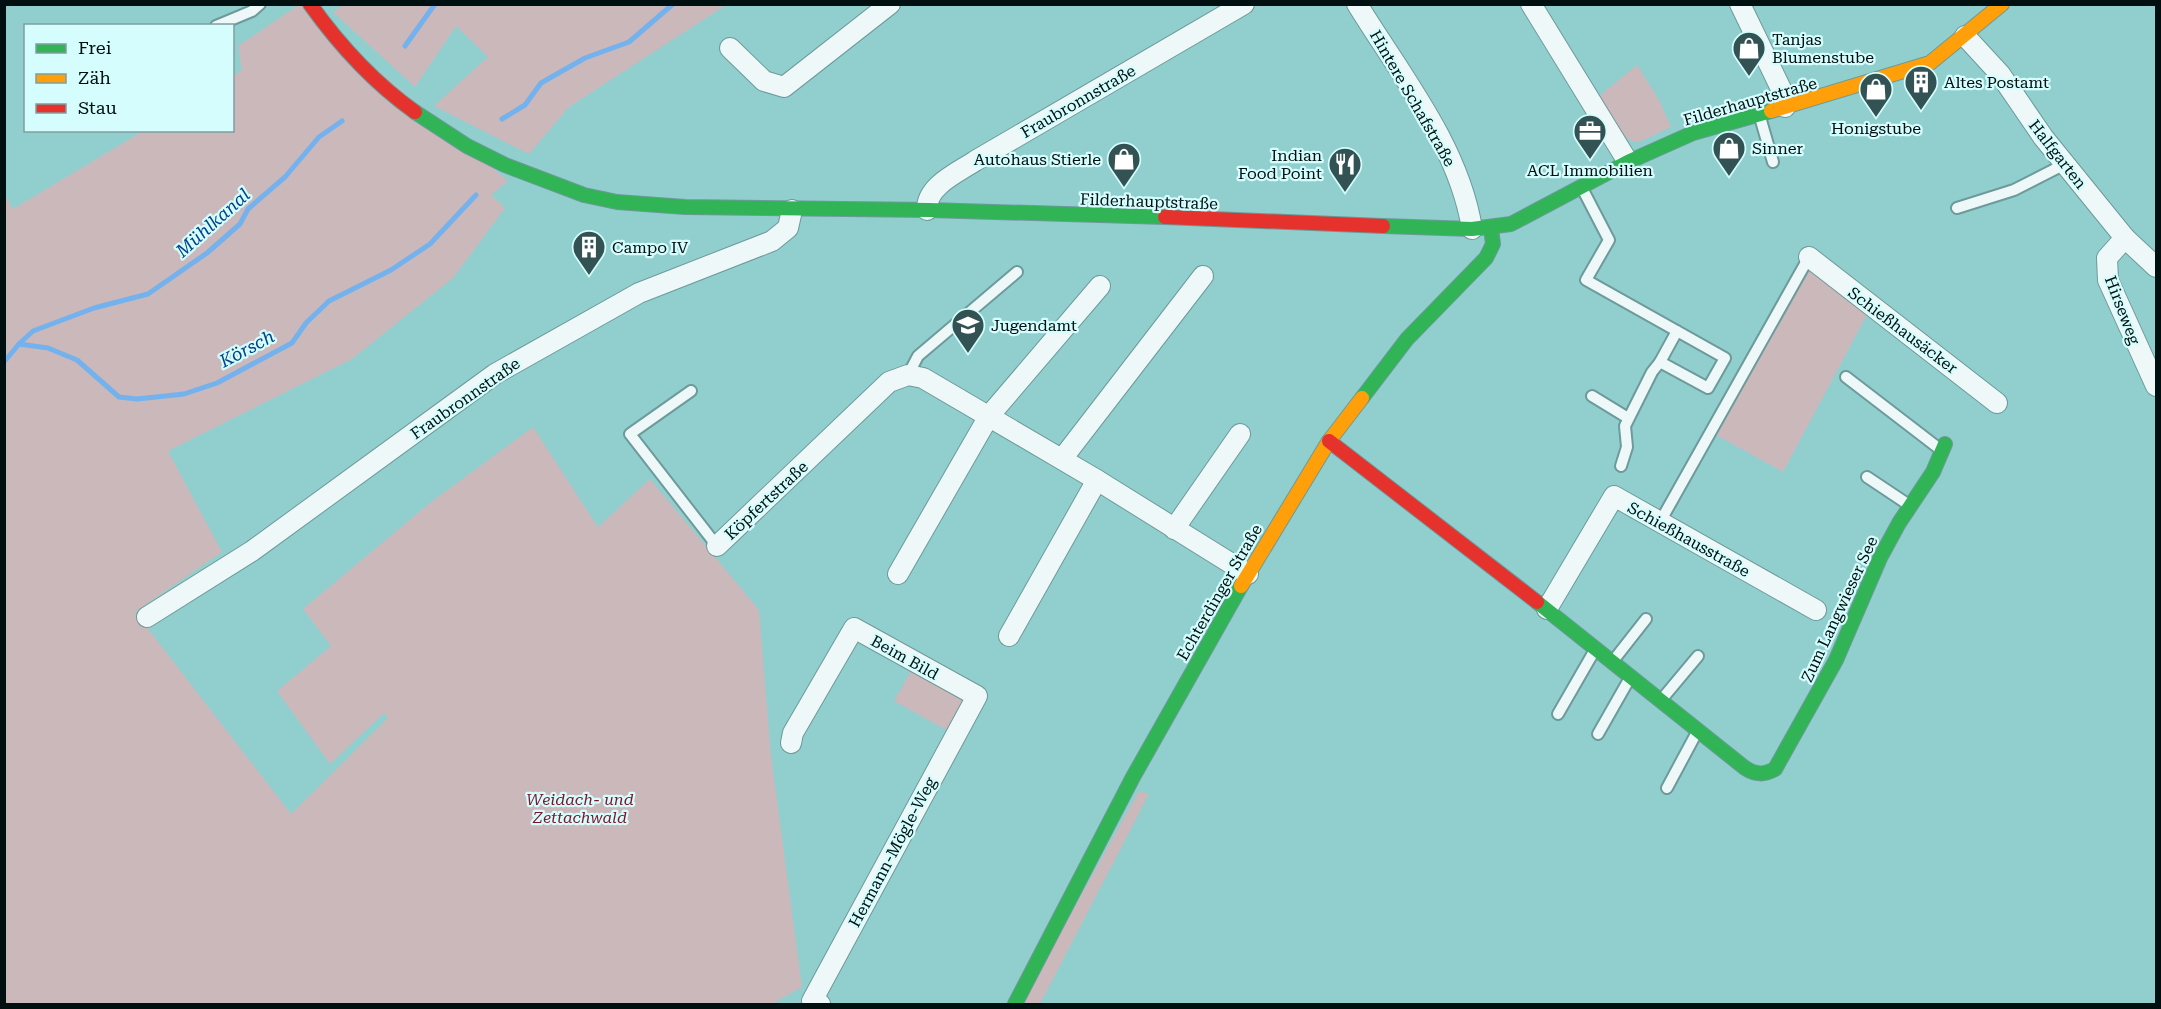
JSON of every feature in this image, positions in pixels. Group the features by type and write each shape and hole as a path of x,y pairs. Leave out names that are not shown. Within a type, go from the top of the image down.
{"street":[{"name":"Filderhauptstraße","path":"310,4 349,52 392,96 435,126 531,176 585,196 634,206 792,210 927,210 1482,228 1530,216 1628,162 1693,133 1906,72 1938,58 1965,36 1991,8"},
{"path":"730,48 764,81 784,87 890,4"},
{"name":"Fraubronnstraße","path":"927,210 926,201 933,190 975,161 1244,4"},
{"name":"Hintere Schafstraße","path":"1357,4 1430,121 1482,228"},
{"path":"1531,4 1628,162"},
{"path":"1740,4 1782,91 1785,107"},
{"name":"Halfgarten","path":"1965,36 2000,74 2065,164 2125,238 2157,267"},
{"name":"Fraubronnstraße","path":"147,617 252,551 495,374 639,293 772,241 788,228 792,210"},
{"name":"Echterdinger Straße","path":"1015,1005 1128,785 1248,574 1329,441 1401,347 1486,258 1493,244 1482,228"},
{"name":"Hirseweg","path":"2125,238 2107,258 2108,280 2157,386"},
{"name":"Schießhausäcker","path":"1809,257 1997,403"},
{"path":"1062,459 1203,276"},
{"path":"898,574 989,417 1100,286"},
{"path":"908,375 922,378 1062,459 1248,574"},
{"name":"Köpfertstraße","path":"717,546 889,382 908,375"},
{"path":"1174,529 1240,434"},
{"path":"1329,441 1699,729"},
{"name":"Zum Langwieser See","path":"1699,729 1753,774 1766,775 1775,769 1836,660 1880,558 1933,472 1943,447"},
{"path":"1009,636 1097,480"},
{"name":"Schießhausstraße","path":"1546,609 1614,496 1816,610"},
{"name":"Beim Bild","path":"791,743 793,734 854,628 977,696"},
{"name":"Hermann-Mögle-Weg","path":"820,1005 812,1001 977,696"}],"lane":[{"path":"221,24 252,11 260,4"},
{"path":"1760,113 1773,162"},
{"path":"1957,208 2014,190 2065,164"},
{"path":"1582,188 1609,240 1586,280 1725,358 1708,388 1660,362"},
{"path":"1660,522 1809,257"},
{"path":"908,375 918,356 1017,272"},
{"path":"1621,466 1627,447 1625,426 1628,418 1677,331"},
{"path":"1846,377 1943,447"},
{"name":"Köpfertstraße","path":"690,391 630,434 717,546"},
{"path":"1592,396 1628,418"},
{"path":"1867,477 1910,506"},
{"path":"1613,661 1646,619"},
{"path":"1558,714 1596,648"},
{"path":"1661,700 1698,656"},
{"path":"1598,734 1632,676"},
{"path":"1667,788 1699,729"}],"green space":[{"name":"Weidach- und Zettachwald","path":"300,4 508,181 491,195 505,208 453,278 352,359 168,451 222,552 135,612 291,814 388,718 384,713 330,764 277,691 331,646 303,609 431,502 533,427 598,527 650,479 759,610 771,756 802,987 772,1004 5,1004 4,194 13,209 141,132 234,132 234,75 242,70 238,46"},
{"path":"344,4 726,5 569,107 529,154 434,106 488,57 456,26 415,87 333,12"},
{"path":"1637,65 1659,100 1671,127 1639,142 1632,141 1620,132 1598,97"},
{"path":"1810,261 1870,309 1783,472 1716,435"},
{"path":"916,662 977,696 955,735 894,701"},
{"path":"1139,791 1149,794 1040,1004 1021,1004"}],"waterway":[{"name":"Mühlkanal","path":"405,46 435,4"},
{"name":"Körsch","path":"502,119 525,105 541,83 585,58 629,42 673,4"},
{"name":"Mühlkanal","path":"19,344 33,331 94,308 148,294 207,253 240,224 248,209 285,177 319,137 342,121"},
{"name":"Körsch","path":"4,362 19,344 48,348 77,360 119,397 137,399 184,394 217,383 292,343 306,323 329,301 391,270 430,244 476,195"}],"traffic: fast":[{"path":"1383,226 1472,229 1511,224 1628,162 1693,133 1771,111"},
{"path":"415,112 467,146 505,165 584,195 617,202 685,207 929,210 1165,217"},
{"path":"1362,398 1407,339 1486,258 1493,244 1491,228"},
{"path":"1537,602 1745,768 1756,773 1771,771 1775,769 1836,660 1880,558 1899,523 1933,472 1945,444"},
{"path":"1015,1004 1133,777 1241,586"}],"traffic: slow":[{"path":"1771,111 1930,63 2002,4"},
{"path":"1241,586 1329,441 1362,398"}],"traffic: jam":[{"path":"310,4 358,63 415,112"},
{"path":"1165,217 1383,226"},
{"path":"1329,441 1537,602"}],"place":[{"name":"Tanjas Blumenstube","path":"1749,77"},
{"name":"Altes Postamt","path":"1921,111"},
{"name":"Honigstube","path":"1876,118"},
{"name":"ACL Immobilien","path":"1590,160"},
{"name":"Sinner","path":"1729,177"},
{"name":"Autohaus Stierle","path":"1124,188"},
{"name":"Indian Food Point","path":"1345,193"},
{"name":"Campo IV","path":"589,276"},
{"name":"Jugendamt","path":"968,354"}]}
